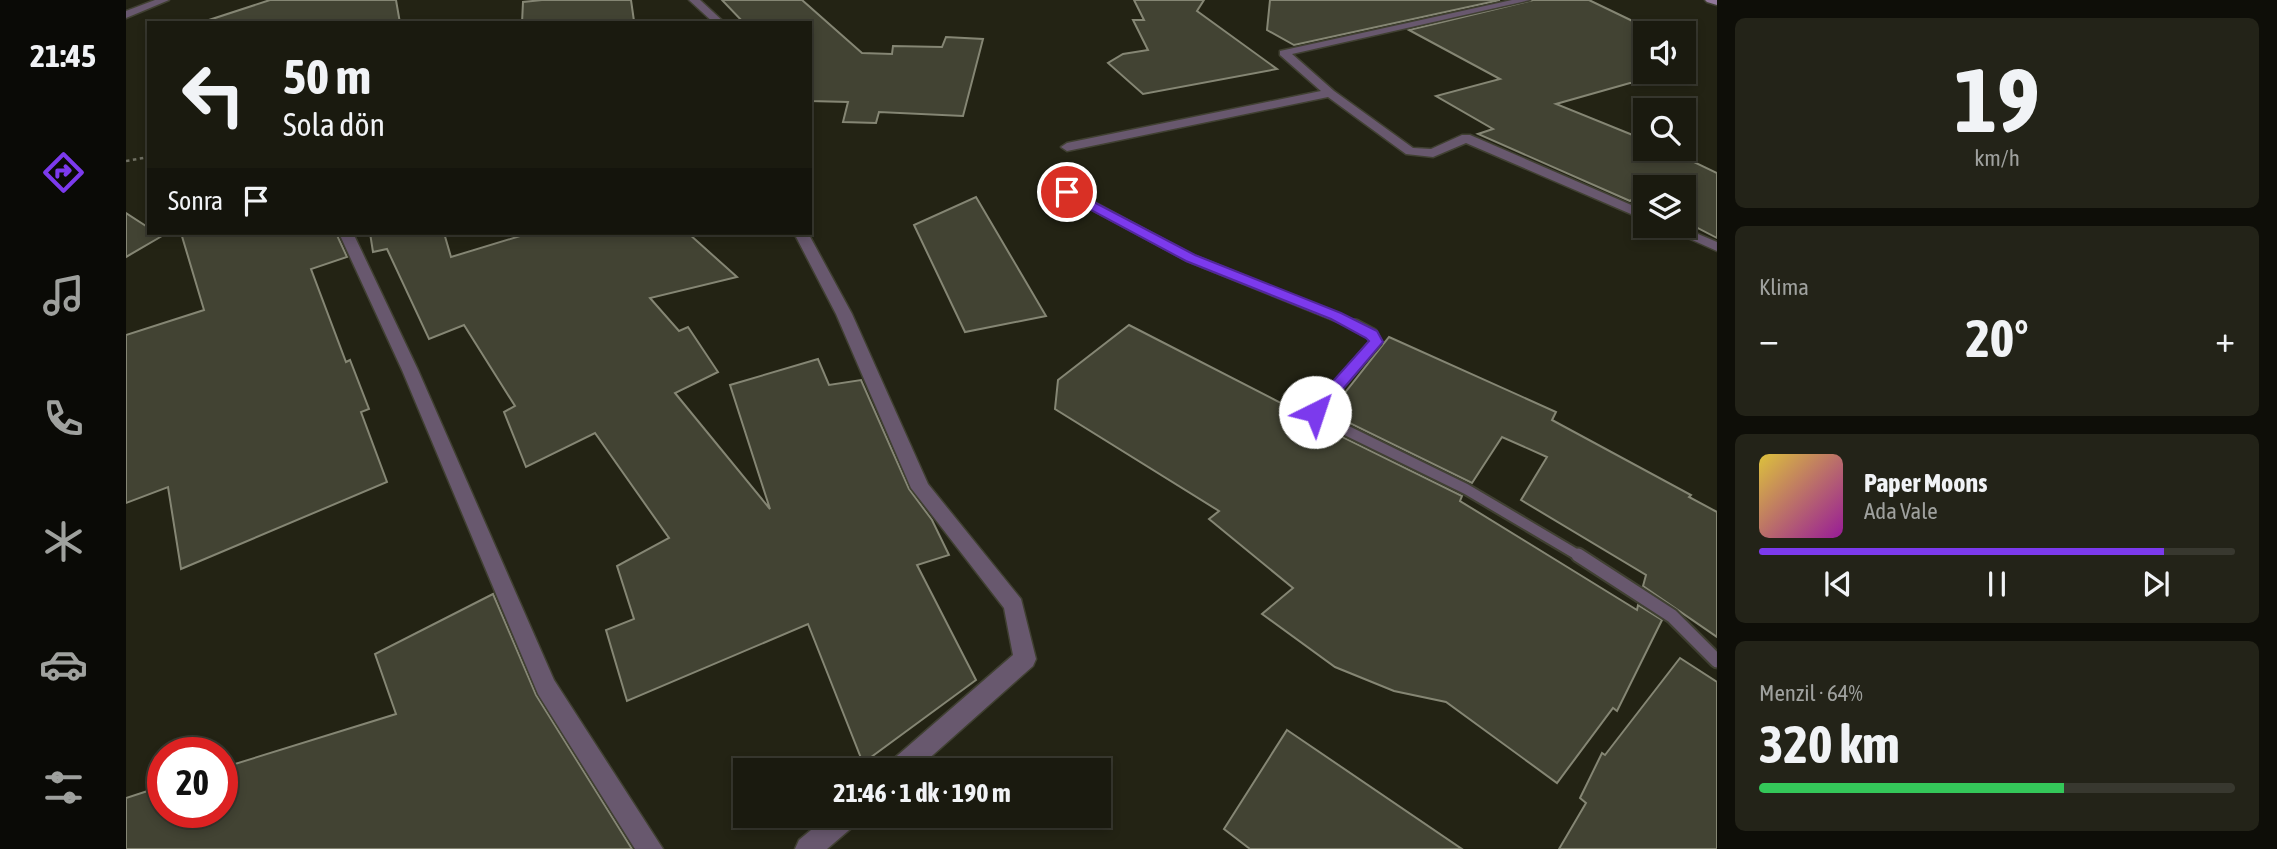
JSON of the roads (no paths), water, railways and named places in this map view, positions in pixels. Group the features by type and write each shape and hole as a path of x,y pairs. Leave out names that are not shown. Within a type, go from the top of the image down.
{"street":[{"path":"126,15 164,0"},
{"path":"694,0 718,21"},
{"path":"1525,0 1284,53 1330,93 1410,151 1433,153 1466,138 1633,211"},
{"path":"1710,0 1717,2"},
{"path":"1067,147 1330,93"},
{"path":"347,235 410,370 546,687 650,849"},
{"path":"802,235 844,314 920,488 1014,605 1025,659 912,758"},
{"path":"1696,238 1717,247"},
{"path":"808,849 832,828"}],"lane":[{"path":"1067,192 1191,258 1336,316 1371,334 1376,342 1315,412 1319,417 1466,489 1623,582 1672,616 1717,661"}]}
